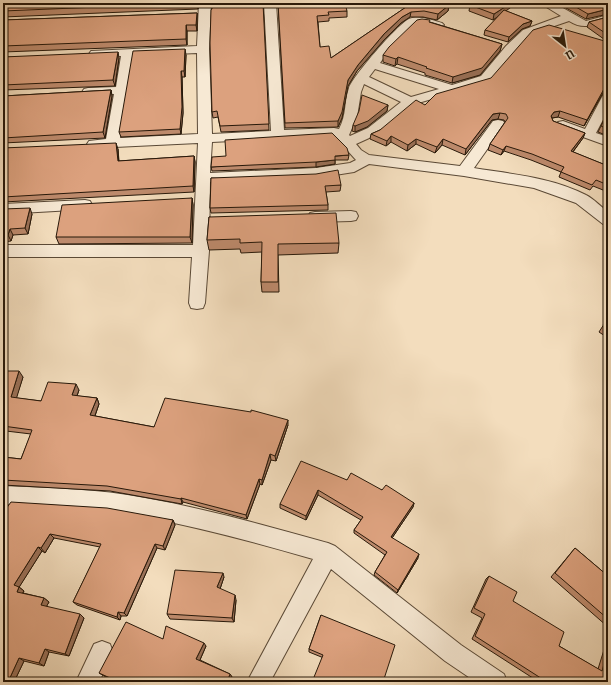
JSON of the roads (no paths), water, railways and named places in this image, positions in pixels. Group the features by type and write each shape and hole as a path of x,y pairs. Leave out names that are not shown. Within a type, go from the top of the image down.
{"street":[{"path":"270,3 278,134"},
{"path":"546,3 578,22 586,24 608,18"},
{"path":"190,13 207,6 203,49 205,138 202,198 210,220 201,251 197,303"},
{"path":"345,138 373,131 410,101 485,79 526,32 570,17"},
{"path":"345,138 352,111 354,91 372,64 412,22 421,21 452,29"},
{"path":"497,44 510,49"},
{"path":"81,54 203,49"},
{"path":"112,143 128,52"},
{"path":"372,64 453,89"},
{"path":"362,78 410,101"},
{"path":"74,92 122,90"},
{"path":"589,134 608,97"},
{"path":"557,122 608,142"},
{"path":"464,171 498,124"},
{"path":"81,145 334,132 345,138 354,153 366,159 464,171 534,182 581,199 608,220"},
{"path":"203,178 316,173 354,167 366,159"},
{"path":"187,199 202,198"},
{"path":"3,209 96,204"},
{"path":"304,218 350,216"},
{"path":"3,251 201,251"},
{"path":"3,496 76,499 144,507 234,526 328,553 454,653 496,682"},
{"path":"258,682 328,553"},
{"path":"88,682 102,652"}]}
